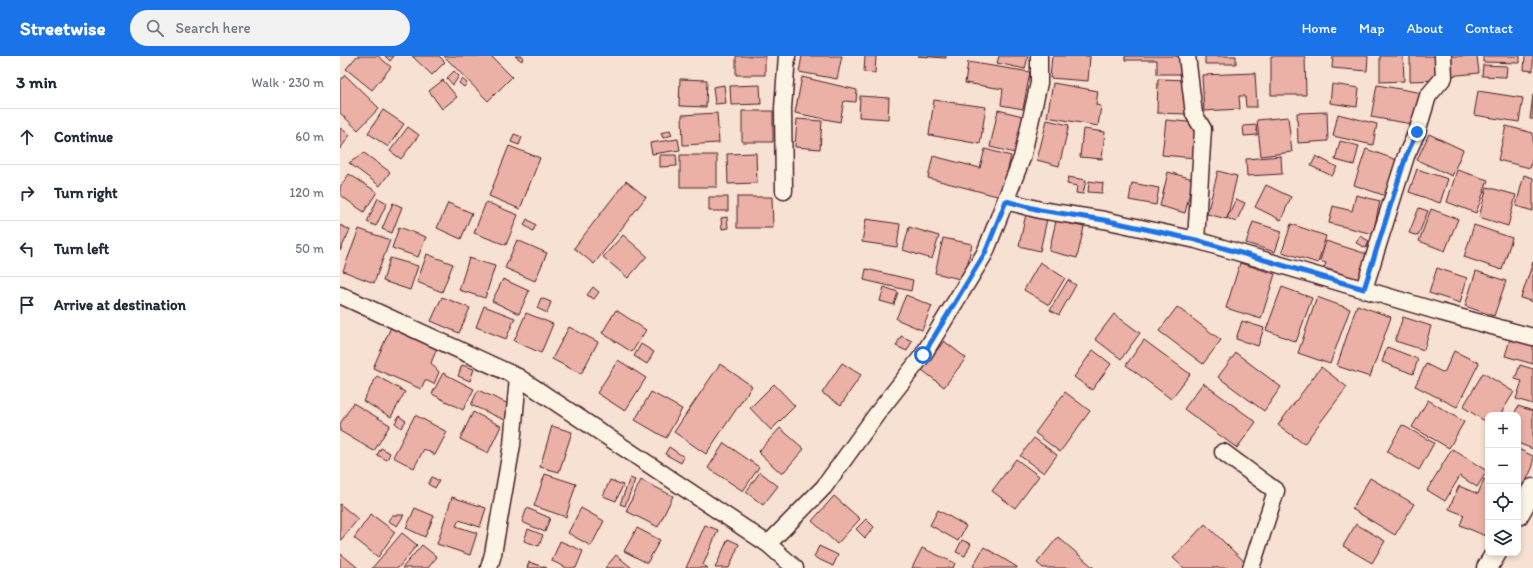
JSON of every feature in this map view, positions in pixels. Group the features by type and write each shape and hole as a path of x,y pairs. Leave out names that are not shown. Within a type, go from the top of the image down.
{"street":[{"path":"784,191 783,108 787,56"},
{"path":"768,544 824,487 876,415 923,355 985,253 1022,158 1039,84 1039,56"},
{"path":"1187,56 1194,114 1204,129 1196,240"},
{"path":"1364,289 1389,208 1428,96 1444,76 1443,56"},
{"path":"1006,201 1040,210 1104,220 1196,240 1440,312 1533,337"},
{"path":"340,295 518,377 768,544 795,568"},
{"path":"490,568 512,445 518,377"},
{"path":"1223,452 1276,491 1251,568"},
{"path":"1521,510 1533,489"},
{"path":"1487,568 1494,556"}],"building":[{"path":"357,56 378,56 391,67 372,90 346,69"},
{"path":"385,56 394,56 390,61"},
{"path":"412,56 439,56 445,62 432,75"},
{"path":"444,56 491,56 512,77 488,101"},
{"path":"515,56 523,56 522,61"},
{"path":"736,56 765,56 765,75 736,75"},
{"path":"802,56 842,56 837,79 799,72"},
{"path":"865,56 876,56 875,73 864,72"},
{"path":"918,56 946,56 946,58"},
{"path":"999,56 1028,56 1025,69 997,63"},
{"path":"1052,56 1090,56 1088,81 1050,78"},
{"path":"1125,56 1182,56 1182,74 1157,74 1157,60 1125,60"},
{"path":"1205,56 1236,56 1236,64 1205,64"},
{"path":"1271,56 1305,56 1306,95 1271,95"},
{"path":"1333,56 1368,56 1367,71 1332,68"},
{"path":"1380,56 1403,56 1404,81 1380,82"},
{"path":"1410,56 1440,56 1440,80 1410,81"},
{"path":"1445,56 1477,56 1479,73 1448,76"},
{"path":"1483,56 1520,56 1520,63 1483,62"},
{"path":"1525,56 1533,56 1533,71 1524,70"},
{"path":"968,62 1030,72 1023,109 1001,105 1003,89 965,83"},
{"path":"1483,65 1507,66 1506,77 1482,76"},
{"path":"454,71 459,76 453,85 447,78"},
{"path":"1255,73 1257,107 1246,107 1245,96 1239,96 1240,109 1204,111 1202,75"},
{"path":"345,75 379,108 358,130 340,113 340,81"},
{"path":"802,77 857,90 856,102 844,101 840,122 795,113"},
{"path":"462,79 467,83 464,87 459,83"},
{"path":"680,79 707,80 706,107 679,106"},
{"path":"1158,79 1189,80 1188,114 1157,113"},
{"path":"443,80 457,97 442,109 429,91"},
{"path":"1053,83 1098,91 1096,105 1101,106 1098,126 1047,117"},
{"path":"1332,84 1359,88 1357,107 1330,103"},
{"path":"724,85 726,103 715,104 713,87"},
{"path":"760,85 761,104 731,105 730,86"},
{"path":"1377,85 1423,93 1418,125 1371,117"},
{"path":"1478,91 1523,98 1519,122 1474,115"},
{"path":"1533,95 1533,119 1530,119"},
{"path":"860,96 889,98 888,119 859,117"},
{"path":"934,100 986,107 980,144 929,135"},
{"path":"383,110 404,124 388,147 368,133"},
{"path":"998,110 1023,116 1015,153 990,147"},
{"path":"742,111 773,111 773,142 742,142"},
{"path":"1327,112 1328,141 1298,143 1297,113"},
{"path":"717,113 719,143 683,145 682,115"},
{"path":"1338,114 1377,124 1373,145 1333,136"},
{"path":"1288,117 1292,152 1261,156 1257,120"},
{"path":"797,119 822,121 820,149 795,147"},
{"path":"1047,120 1069,125 1059,166 1037,160"},
{"path":"1166,120 1198,123 1195,158 1162,155"},
{"path":"1256,125 1257,135 1244,136 1243,126"},
{"path":"1506,126 1533,133 1533,156 1530,168 1498,160"},
{"path":"408,127 419,135 401,159 390,151"},
{"path":"340,128 350,135 340,149"},
{"path":"1083,129 1105,132 1102,159 1080,157"},
{"path":"670,130 672,135 663,138 661,133"},
{"path":"514,134 522,137 519,145 511,142"},
{"path":"1429,134 1463,150 1452,176 1417,160"},
{"path":"678,139 680,150 652,154 650,143"},
{"path":"1340,141 1359,146 1354,165 1335,160"},
{"path":"509,146 540,158 520,209 489,196"},
{"path":"985,149 1011,156 1001,197 928,178 933,156 980,168"},
{"path":"1366,149 1397,160 1386,196 1354,185"},
{"path":"364,153 390,172 380,186 349,163"},
{"path":"756,153 757,183 728,184 727,154"},
{"path":"660,155 676,155 677,166 660,167"},
{"path":"680,155 717,155 717,187 680,187"},
{"path":"1281,156 1282,174 1247,176 1246,159"},
{"path":"1316,156 1337,167 1332,176 1311,166"},
{"path":"1417,169 1448,179 1440,203 1409,192"},
{"path":"1457,170 1488,180 1476,213 1447,202"},
{"path":"1218,171 1237,176 1227,219 1207,214"},
{"path":"1168,172 1193,179 1185,213 1160,206"},
{"path":"349,174 377,192 364,212 340,195 340,187"},
{"path":"1524,175 1533,178 1533,211 1516,206"},
{"path":"1068,177 1086,180 1083,194 1076,193 1077,186 1067,184"},
{"path":"626,181 646,197 594,264 574,248"},
{"path":"1089,181 1103,183 1102,193 1088,192"},
{"path":"1132,183 1159,188 1156,205 1129,200"},
{"path":"1266,185 1291,197 1281,220 1255,207"},
{"path":"1487,187 1516,195 1508,226 1479,217"},
{"path":"1356,195 1380,201 1373,234 1329,223 1333,206 1352,211"},
{"path":"709,197 728,197 728,211 709,211"},
{"path":"737,197 772,197 773,228 737,228"},
{"path":"378,198 387,203 376,226 367,222"},
{"path":"1236,199 1245,203 1236,222 1227,218"},
{"path":"486,202 518,215 506,245 474,233"},
{"path":"393,203 402,207 392,233 382,229"},
{"path":"448,203 472,213 461,239 437,228"},
{"path":"1419,208 1428,211 1418,236 1409,233"},
{"path":"1431,209 1458,219 1445,251 1419,241"},
{"path":"1026,214 1047,219 1040,251 1019,246"},
{"path":"727,217 728,228 722,229 721,218"},
{"path":"527,219 536,225 533,231 524,225"},
{"path":"866,219 900,224 897,247 862,242"},
{"path":"1056,221 1084,227 1077,258 1049,251"},
{"path":"1253,222 1282,231 1275,252 1246,243"},
{"path":"1291,224 1326,236 1318,263 1282,252"},
{"path":"340,225 350,230 340,251"},
{"path":"1474,225 1512,238 1502,270 1464,257"},
{"path":"399,227 426,237 418,257 392,248"},
{"path":"909,227 939,236 932,259 903,250"},
{"path":"359,229 390,240 374,283 343,271"},
{"path":"623,235 647,256 628,278 603,257"},
{"path":"1360,236 1369,241 1366,248 1356,243"},
{"path":"943,238 972,244 964,280 935,273"},
{"path":"517,240 547,253 535,281 505,268"},
{"path":"1326,241 1367,254 1358,279 1324,268 1326,263 1320,261"},
{"path":"427,254 453,264 442,292 417,282"},
{"path":"390,258 418,266 410,290 383,281"},
{"path":"469,258 495,266 485,298 459,290"},
{"path":"1040,262 1065,278 1049,305 1024,290"},
{"path":"1533,262 1533,302 1521,298"},
{"path":"1240,263 1275,274 1261,319 1226,308"},
{"path":"1437,268 1467,278 1460,303 1429,293"},
{"path":"866,269 913,280 911,291 864,280"},
{"path":"1476,271 1506,281 1494,316 1465,306"},
{"path":"503,279 529,291 519,314 492,301"},
{"path":"1068,280 1076,285 1059,315 1050,310"},
{"path":"593,287 599,292 594,299 587,295"},
{"path":"884,287 898,292 894,305 880,301"},
{"path":"1282,287 1312,298 1296,342 1266,330"},
{"path":"906,295 932,306 922,330 896,319"},
{"path":"442,297 470,308 459,333 431,321"},
{"path":"1317,297 1350,309 1330,364 1298,353"},
{"path":"541,298 551,302 547,313 537,308"},
{"path":"1357,305 1391,317 1370,377 1337,366"},
{"path":"484,306 515,318 506,339 476,327"},
{"path":"1177,307 1221,340 1203,364 1159,331"},
{"path":"616,310 646,330 632,352 602,333"},
{"path":"526,313 553,324 541,353 514,341"},
{"path":"1114,314 1140,333 1121,359 1095,339"},
{"path":"1403,317 1431,326 1424,350 1395,341"},
{"path":"1242,321 1264,328 1258,346 1236,339"},
{"path":"391,327 437,348 431,363 439,372 434,384 425,380 421,389 373,368"},
{"path":"569,327 598,342 581,374 552,359"},
{"path":"901,336 912,341 907,351 896,346"},
{"path":"1511,336 1533,343 1533,364 1505,356"},
{"path":"1144,340 1190,374 1171,399 1126,365"},
{"path":"944,341 966,358 944,387 922,370"},
{"path":"641,344 654,352 647,364 634,356"},
{"path":"1387,347 1418,359 1413,374 1382,362"},
{"path":"1093,350 1111,364 1092,390 1074,377"},
{"path":"1454,351 1479,363 1457,407 1415,386 1426,364 1444,373"},
{"path":"1236,353 1281,387 1264,411 1218,377"},
{"path":"618,360 646,378 625,411 597,393"},
{"path":"842,363 861,375 841,405 822,393"},
{"path":"720,364 752,386 706,454 674,432"},
{"path":"462,365 474,369 470,381 458,376"},
{"path":"1520,365 1533,369 1533,404 1516,399 1522,381 1515,379"},
{"path":"1321,367 1347,387 1304,444 1278,425"},
{"path":"443,373 474,389 463,410 432,394"},
{"path":"1483,373 1514,392 1502,412 1485,412 1485,421 1463,407"},
{"path":"377,376 405,392 391,417 363,401"},
{"path":"1203,383 1256,422 1237,448 1184,409"},
{"path":"774,384 795,406 771,430 750,408"},
{"path":"478,390 513,406 507,421 471,405"},
{"path":"651,392 682,409 666,438 635,420"},
{"path":"1065,392 1090,411 1060,452 1035,433"},
{"path":"1428,400 1464,422 1449,448 1412,427"},
{"path":"353,403 390,425 374,451 340,431 340,424"},
{"path":"1518,406 1533,411 1533,449 1521,444 1521,412 1515,412"},
{"path":"473,412 501,426 488,453 460,439"},
{"path":"415,415 447,432 435,455 424,449 414,468 393,457"},
{"path":"399,416 406,421 401,428 395,423"},
{"path":"1402,425 1434,443 1419,470 1387,452"},
{"path":"552,426 572,432 559,472 540,467"},
{"path":"780,428 804,449 782,474 758,452"},
{"path":"1034,438 1057,455 1044,473 1020,456"},
{"path":"724,443 759,467 743,491 708,468"},
{"path":"669,447 684,457 681,463 665,454"},
{"path":"381,448 390,453 387,460 377,455"},
{"path":"1452,449 1485,470 1485,474 1477,487 1460,476 1445,501 1427,490"},
{"path":"1521,450 1533,456 1533,466 1523,488 1521,487"},
{"path":"1016,459 1039,476 1015,508 992,491"},
{"path":"760,472 778,486 763,505 746,492"},
{"path":"545,474 576,484 566,517 534,506"},
{"path":"432,477 439,481 435,488 428,484"},
{"path":"630,478 635,480 625,506 620,504"},
{"path":"1370,478 1414,504 1395,535 1352,509"},
{"path":"1484,479 1485,536 1460,525 1464,515 1449,509 1459,486 1478,494"},
{"path":"610,480 623,485 616,501 603,496"},
{"path":"641,480 673,496 658,527 626,511"},
{"path":"834,496 860,519 837,544 812,521"},
{"path":"452,497 486,508 480,527 459,520 456,526 477,533 470,555 437,544"},
{"path":"340,504 358,519 340,541"},
{"path":"415,508 434,516 425,537 406,528"},
{"path":"527,508 550,518 545,532 522,522"},
{"path":"581,508 604,521 591,546 568,533"},
{"path":"938,510 966,526 958,541 930,525"},
{"path":"371,514 395,532 378,557 354,538"},
{"path":"392,515 404,515 397,526 388,521"},
{"path":"866,519 874,527 865,538 856,529"},
{"path":"1205,524 1248,565 1244,568 1184,568 1173,558"},
{"path":"1356,524 1385,541 1372,563 1343,546"},
{"path":"705,525 718,530 703,565 708,568 686,568"},
{"path":"637,528 660,540 647,563 624,551"},
{"path":"528,529 543,535 539,546 524,541"},
{"path":"402,533 417,545 398,568 372,568"},
{"path":"1058,537 1094,568 1043,568 1037,563"},
{"path":"728,539 739,544 729,568 715,568"},
{"path":"962,540 971,544 965,556 956,552"},
{"path":"560,541 583,551 576,568 567,568 552,561"},
{"path":"422,545 437,557 428,568 402,568"},
{"path":"819,546 838,555 833,566 814,557"},
{"path":"984,547 1017,568 976,568 973,566"},
{"path":"922,548 955,563 953,568 912,568"},
{"path":"341,554 357,567 357,568 340,568"},
{"path":"616,555 632,568 605,568"},
{"path":"529,562 547,568 527,568"}],"route":[{"path":"923,355 985,253 1006,201 1040,210 1104,220 1196,240 1364,289 1406,156 1417,132"}]}
